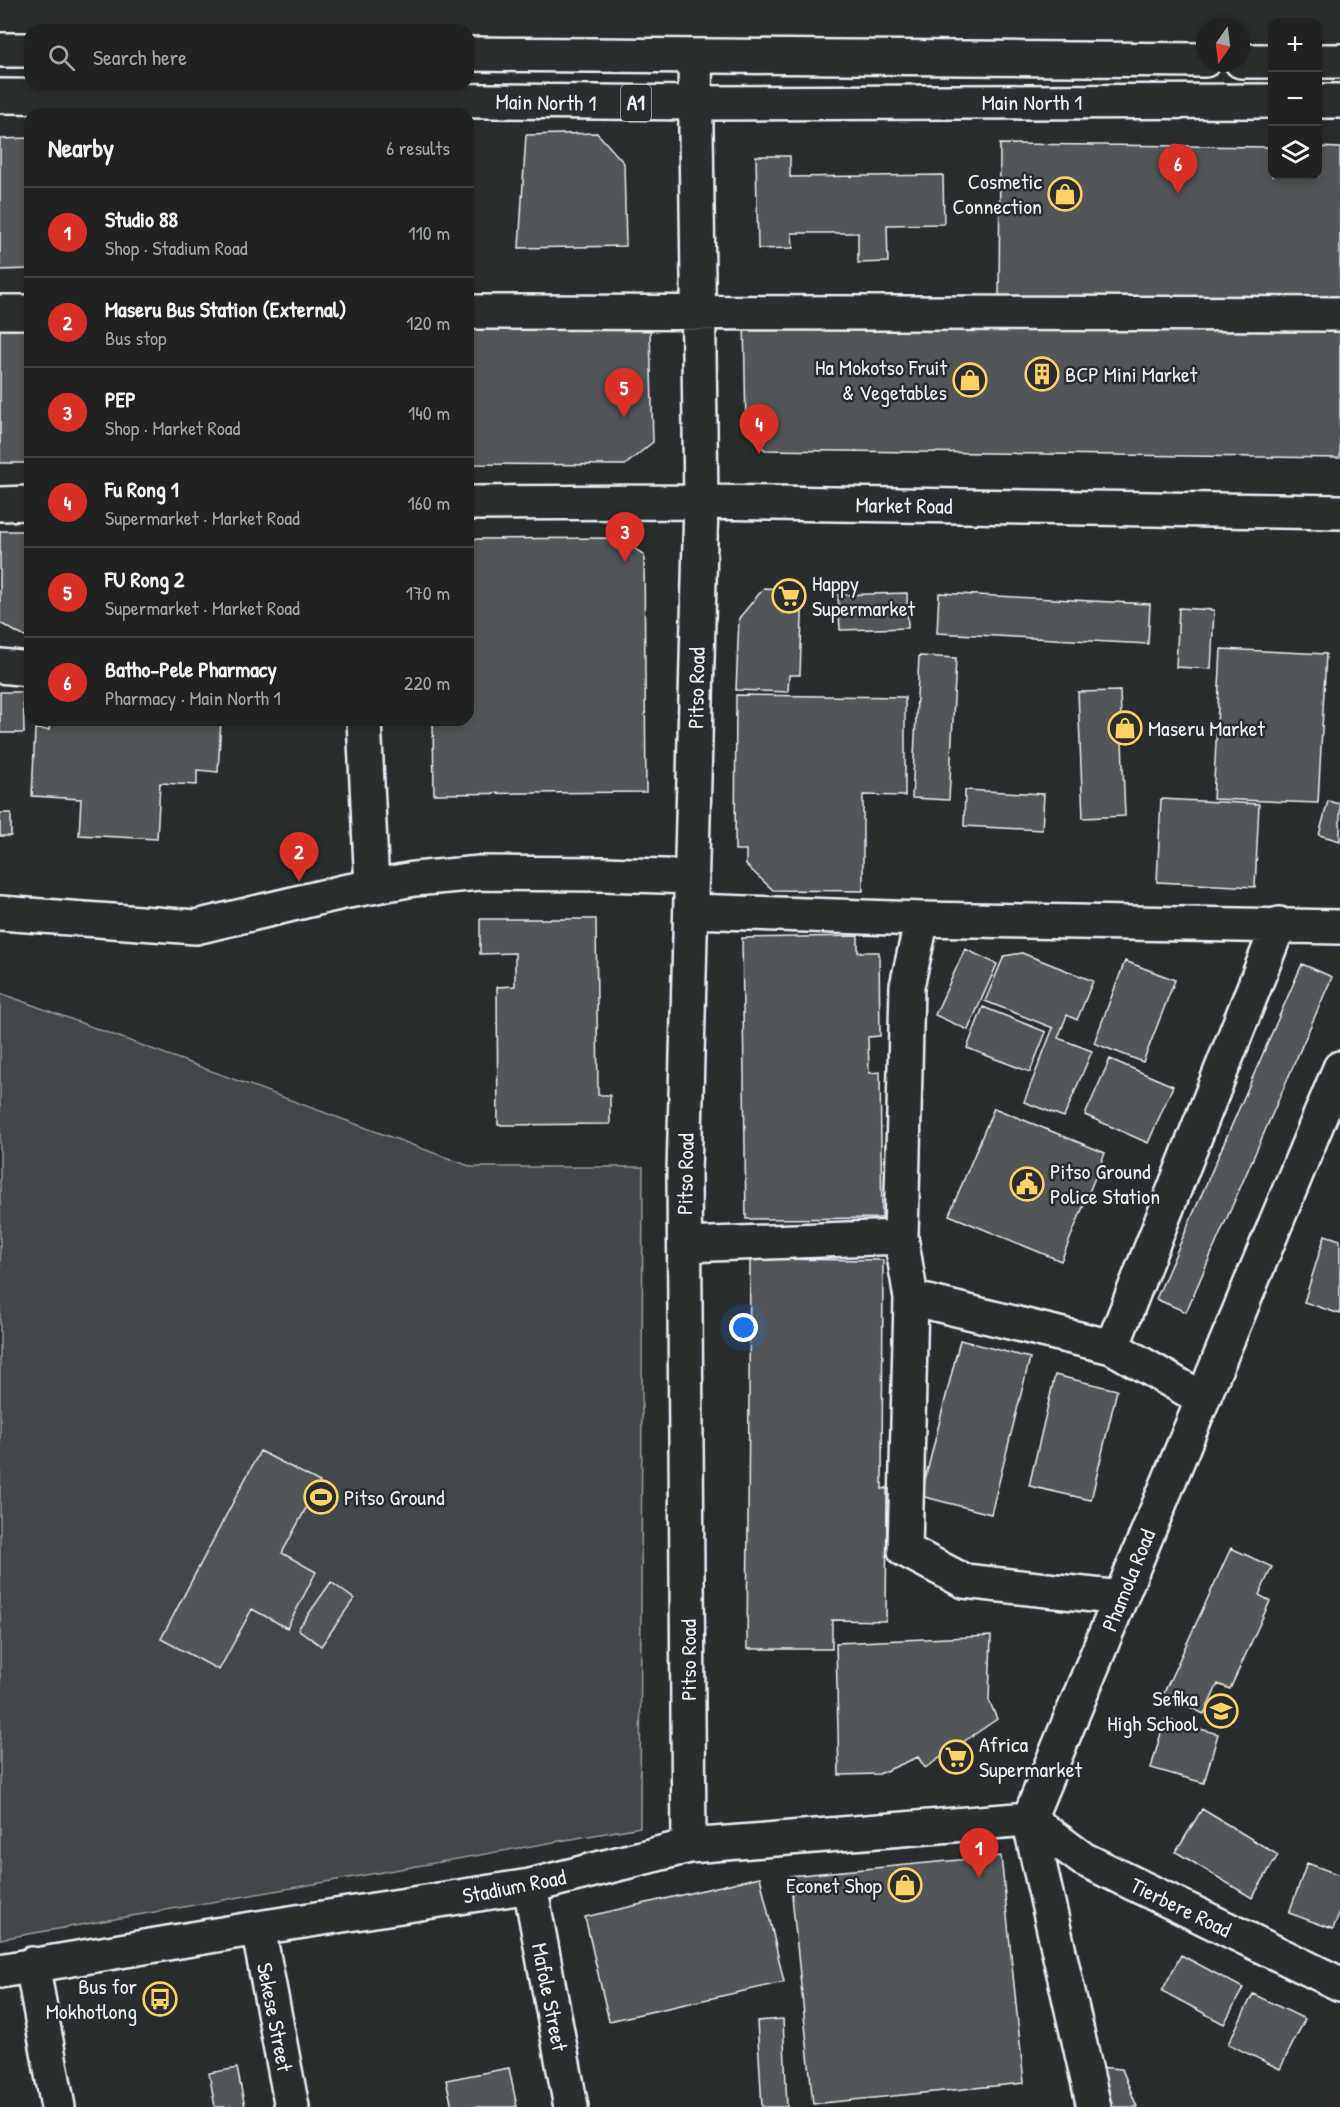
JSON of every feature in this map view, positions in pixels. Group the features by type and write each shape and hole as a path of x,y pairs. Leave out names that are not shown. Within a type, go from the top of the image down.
{"street":[{"path":"0,50 24,50"},
{"name":"Main North 1","path":"474,54 1196,60"},
{"name":"Pitso Road","path":"689,1846 684,1174 701,502 695,57"},
{"path":"1250,61 1268,61"},
{"path":"1322,61 1340,61"},
{"name":"Main North 1","path":"0,96 695,103 1268,101"},
{"path":"1322,101 1340,101"},
{"path":"0,312 24,312"},
{"path":"474,312 1340,314"},
{"name":"Market Road","path":"474,503 701,502 1340,512"},
{"path":"0,504 24,503"},
{"path":"0,666 24,668"},
{"path":"364,726 372,886"},
{"path":"0,913 196,927 372,886 414,879 480,873 692,877"},
{"path":"691,911 922,919 1279,924 1340,927"},
{"path":"922,919 907,986 901,1237 910,1298 905,1550 964,1581 1121,1598"},
{"path":"1112,1347 1279,924"},
{"name":"Phamola Road","path":"1029,1819 1340,1068"},
{"path":"685,1245 901,1237"},
{"path":"910,1298 1112,1347 1203,1399"},
{"path":"1029,1819 1094,2107"},
{"name":"Stadium Road","path":"0,1971 32,1964 530,1886 689,1846 1029,1819"},
{"name":"Tierbere Road","path":"1029,1819 1083,1859 1340,1984"},
{"name":"Mafole Street","path":"530,1886 571,2107"},
{"name":"Sekese Street","path":"258,1928 292,2107"},
{"path":"32,1964 58,2107"}],"shaded area":[{"name":"Pitso Ground","path":"0,993 472,1167 643,1167 640,1827 0,1939"}],"building":[{"path":"597,133 624,163 626,246 519,248 526,135"},
{"path":"24,138 24,269 0,270 0,139"},
{"path":"1000,144 1268,147 1268,180 1322,180 1322,147 1340,148 1340,306 999,303"},
{"path":"756,156 790,156 790,177 943,175 944,224 887,225 888,262 858,263 858,233 792,233 793,248 758,249"},
{"name":"BCP Mini Market","path":"1340,318 1340,458 765,450 746,430 744,319"},
{"path":"0,327 24,327 24,463 0,463"},
{"path":"474,329 650,330 653,442 625,465 474,464"},
{"path":"0,531 24,531 24,637 0,623"},
{"path":"619,538 644,555 646,792 434,794 433,726 474,726 474,539"},
{"path":"764,588 803,590 800,675 789,675 788,692 736,690 739,618"},
{"path":"907,593 908,628 840,630 838,595"},
{"path":"939,593 1150,604 1148,644 937,633"},
{"path":"1179,608 1214,610 1211,669 1176,667"},
{"path":"1221,649 1326,654 1318,803 1213,799"},
{"path":"919,656 956,658 949,800 912,798"},
{"path":"1120,691 1125,816 1083,818 1078,692"},
{"path":"0,692 23,692 24,733 0,733"},
{"path":"736,695 905,697 905,796 863,795 863,891 773,890 746,865 746,850 735,850"},
{"path":"49,726 221,726 218,772 197,770 197,785 160,783 157,839 79,835 81,799 32,796 35,729 49,730"},
{"path":"965,790 1044,794 1042,830 964,826"},
{"path":"1161,799 1259,804 1255,887 1157,882"},
{"path":"1328,801 1340,804 1340,841 1319,835"},
{"path":"0,813 11,813 11,836 0,836"},
{"path":"480,919 596,919 598,1095 610,1095 610,1124 498,1125 497,987 515,986 515,953 480,954"},
{"path":"858,936 858,952 879,952 880,1036 868,1037 869,1073 880,1072 882,1218 746,1219 742,938"},
{"path":"965,949 997,964 968,1030 935,1015"},
{"path":"1022,953 1093,981 1077,1020 1067,1015 1058,1038 1092,1051 1064,1117 1024,1102 1053,1028 985,1001 1004,956"},
{"path":"1125,961 1175,980 1143,1062 1094,1043"},
{"path":"1302,964 1332,977 1186,1312 1156,1299"},
{"path":"983,1007 1046,1032 1030,1072 967,1048"},
{"path":"1110,1059 1173,1086 1148,1143 1085,1115"},
{"name":"Pitso Ground Police Station","path":"994,1108 1105,1153 1061,1261 949,1215"},
{"path":"1325,1235 1340,1240 1340,1314 1304,1302"},
{"path":"750,1259 883,1260 882,1489 887,1488 886,1621 832,1620 832,1649 747,1649"},
{"path":"960,1340 1030,1358 991,1514 921,1496"},
{"path":"1055,1375 1117,1390 1091,1500 1029,1486"},
{"path":"260,1451 320,1482 282,1553 316,1572 287,1628 252,1609 219,1670 161,1639"},
{"path":"1231,1548 1272,1567 1259,1595 1270,1601 1230,1689 1218,1684 1204,1714 1163,1695"},
{"path":"331,1582 354,1599 321,1646 298,1629"},
{"path":"991,1636 989,1700 997,1719 925,1768 918,1757 879,1774 839,1775 836,1643"},
{"path":"1165,1719 1218,1734 1204,1783 1151,1768"},
{"path":"1202,1809 1278,1855 1252,1898 1176,1852"},
{"path":"1001,1856 1024,2083 813,2104 790,1876"},
{"path":"1307,1863 1340,1875 1340,1911 1333,1929 1289,1913"},
{"path":"760,1877 784,1982 609,2021 585,1917"},
{"path":"1181,1955 1243,1988 1224,2024 1162,1991"},
{"path":"1253,1994 1305,2019 1280,2069 1228,2044"},
{"path":"783,2019 787,2107 762,2107 757,2021"},
{"path":"1097,2067 1122,2069 1137,2107 1109,2107"},
{"path":"237,2068 245,2107 215,2107 209,2073"},
{"path":"509,2068 517,2107 452,2107 446,2080"}],"place":[{"name":"Cosmetic Connection","path":"1065,194"},
{"name":"Batho-Pele Pharmacy","path":"1178,194"},
{"name":"BCP Mini Market","path":"1042,374"},
{"name":"Ha Mokotso Fruit & Vegetables","path":"970,380"},
{"name":"FU Rong 2","path":"624,418"},
{"name":"Fu Rong 1","path":"759,454"},
{"name":"PEP","path":"625,562"},
{"name":"Happy Supermarket","path":"789,596"},
{"name":"Maseru Market","path":"1125,728"},
{"name":"Maseru Bus Station (External)","path":"299,882"},
{"name":"Pitso Ground Police Station","path":"1027,1184"},
{"name":"Pitso Ground","path":"321,1497"},
{"name":"Sefika High School","path":"1221,1711"},
{"name":"Africa Supermarket","path":"956,1757"},
{"name":"Studio 88","path":"979,1878"},
{"name":"Econet Shop","path":"905,1885"},
{"name":"Bus for Mokhotlong","path":"160,1999"}]}
